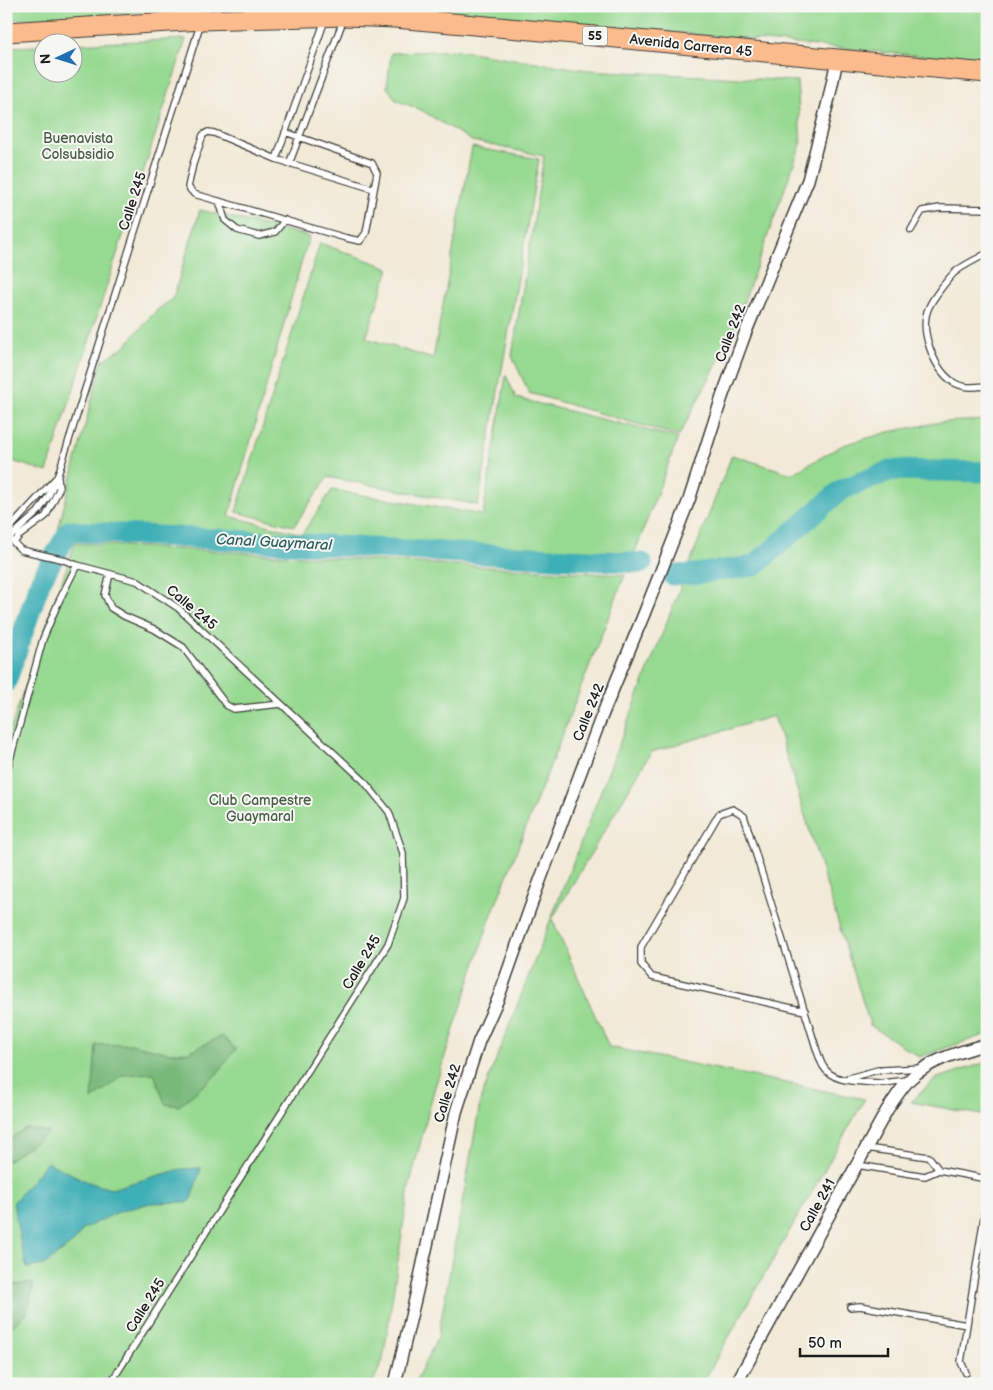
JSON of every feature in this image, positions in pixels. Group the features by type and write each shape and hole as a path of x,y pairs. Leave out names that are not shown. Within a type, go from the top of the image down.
{"highway":[{"name":"Avenida Carrera 45","path":"6,32 202,20 345,16 502,27 987,73"}],"street":[{"name":"Calle 242","path":"396,1384 456,1112 479,1041 498,999 601,718 689,500 722,396 745,334 808,180 837,60"},
{"name":"Calle 241","path":"736,1384 887,1110 910,1080 924,1067 944,1058 987,1044"}],"lane":[{"path":"276,159 326,16"},
{"path":"289,164 345,16"},
{"name":"Calle 245","path":"11,541 38,512 48,497 58,475 202,20"},
{"path":"285,132 372,163 378,173 366,233 360,241 194,194 188,188 193,164 203,135 208,132 289,164 374,189"},
{"path":"219,201 225,220 236,230 259,236 275,232 285,220"},
{"path":"912,230 922,212 940,208 987,209"},
{"path":"987,253 954,273 930,306 925,318 925,332 929,345 944,374 962,386 970,388 987,386"},
{"name":"Calle 245","path":"58,475 10,528 11,541 21,550 62,559 77,566 137,580 178,608 363,780 388,812 403,853 404,898 388,944 110,1384"},
{"path":"6,774 42,639 77,566"},
{"path":"110,574 105,595 111,608 154,629 183,647 226,705 234,709 281,704"},
{"path":"805,1012 652,977 642,964 641,947 719,814 733,809 744,816 824,1067 833,1076 844,1080 881,1083 910,1080"},
{"path":"844,1080 880,1070 924,1067"},
{"path":"866,1148 929,1157 939,1170"},
{"path":"856,1165 924,1176 939,1170 987,1180"},
{"path":"966,1373 961,1362 987,1198"},
{"path":"850,1307 860,1306 967,1325"}],"green space":[{"path":"6,6 268,6 6,20"},
{"path":"342,6 987,6 987,62 510,17"},
{"name":"Buenavista Colsubsidio","path":"186,39 47,472 6,459 6,47 32,46 32,82 82,82 82,44"},
{"path":"457,50 587,70 797,81 801,144 731,337 679,436 529,393 512,356 544,156 472,141 421,110 396,100 387,87 391,53"},
{"path":"472,147 539,159 478,505 328,477 294,526 236,512 320,243 389,268 366,338 433,359"},
{"path":"200,210 309,236 229,516 302,534 332,490 483,515 506,375 516,398 678,438 629,568 58,529 102,361 124,347 156,311 173,298"},
{"path":"987,420 987,1034 919,1057 870,1025 774,716 651,752 552,919 609,1047 865,1099 702,1384 414,1384 438,1337 481,1098 732,455 792,474 843,445 889,432 941,422"},
{"name":"Club Campestre Guaymaral","path":"75,543 625,575 490,919 434,1090 409,1187 383,1360 372,1384 6,1384 6,742"},
{"path":"222,1036 236,1049 216,1075 179,1106 165,1104 154,1073 123,1075 92,1100 96,1045 131,1044 170,1053 188,1052"},
{"path":"987,1062 987,1116 911,1102 935,1079"},
{"path":"26,1128 49,1132 6,1162 6,1141"},
{"path":"34,1283 27,1313 6,1332 6,1289 10,1285"}],"water":[{"path":"47,1162 88,1182 111,1189 181,1169 201,1168 190,1202 150,1203 118,1212 83,1229 74,1242 44,1265 27,1268 13,1203"}],"waterway":[{"name":"Canal Guaymaral","path":"672,575 695,574 754,566 841,490 892,470 987,472"},
{"name":"Canal Guaymaral","path":"6,682 41,580 69,531 642,563"}]}
